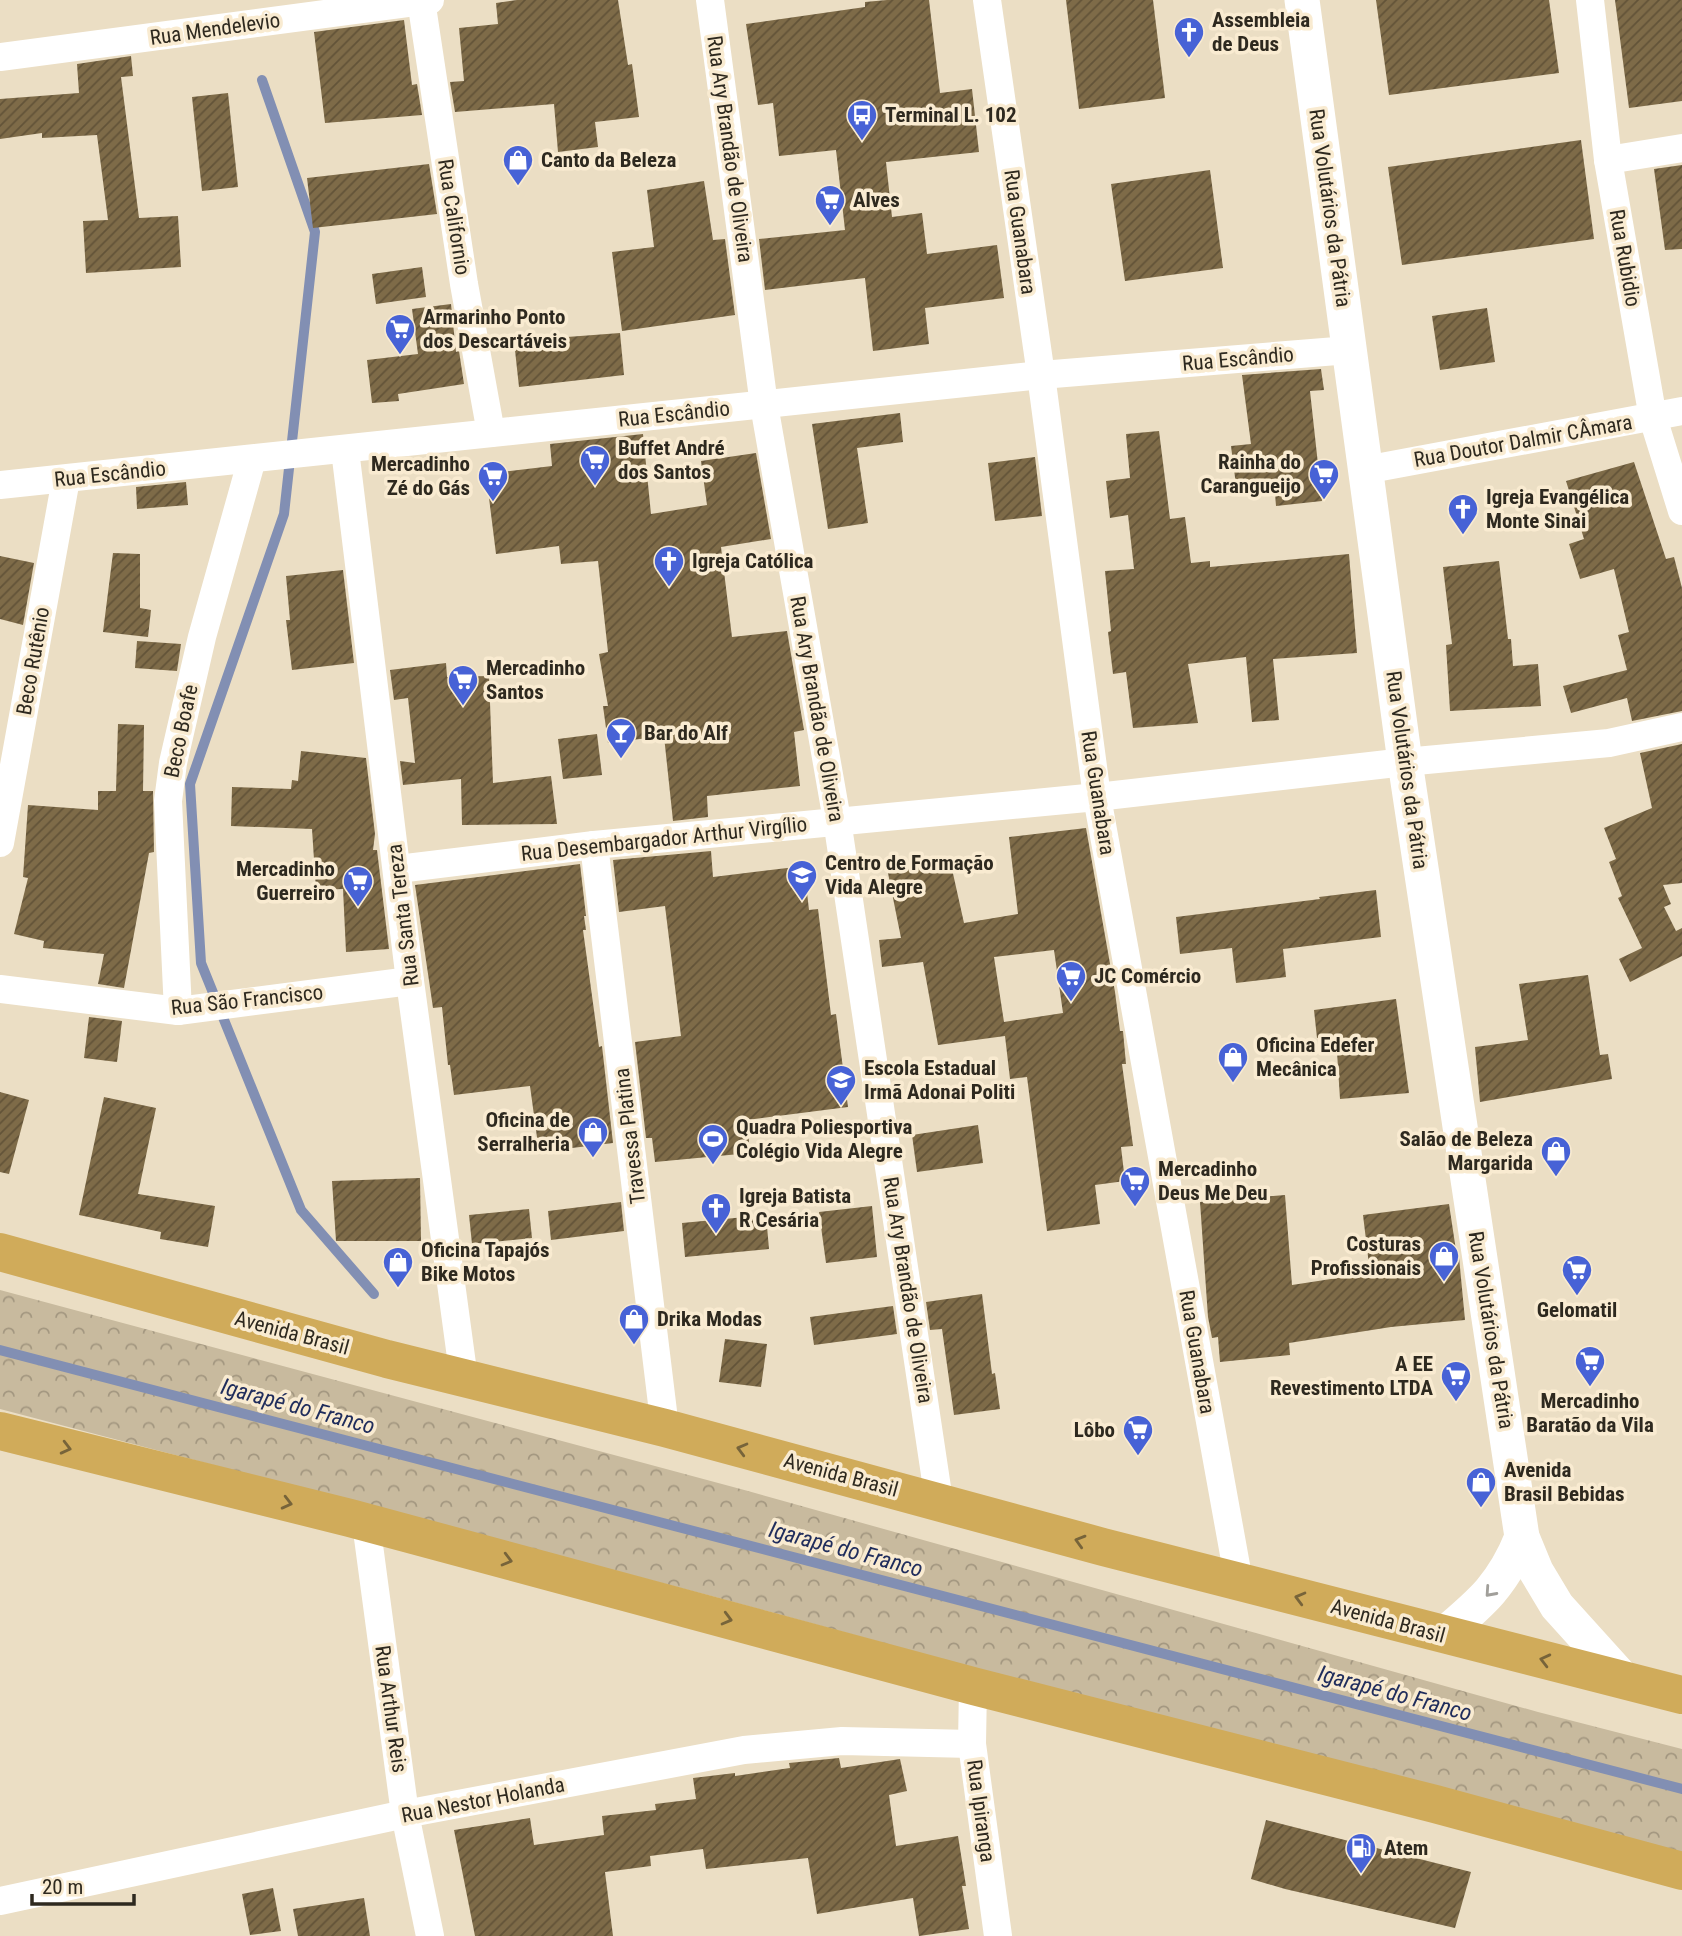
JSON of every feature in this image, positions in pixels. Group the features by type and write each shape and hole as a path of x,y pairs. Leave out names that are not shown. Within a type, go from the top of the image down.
{"highway":[{"name":"Avenida Brasil","path":"0,1252 464,1379 665,1428 1239,1582 1682,1695"},
{"path":"0,1431 366,1523 1682,1871"}],"street":[{"name":"Rua Mendelevio","path":"0,57 424,0"},
{"name":"Rua Californio","path":"424,0 464,284 491,433"},
{"name":"Rua Ary Brandão de Oliveira","path":"710,0 764,405 837,820 939,1501"},
{"name":"Rua Guanabara","path":"987,0 1041,375 1097,797 1239,1582"},
{"name":"Rua Volutários da Pátria","path":"1302,0 1405,762 1522,1538 1536,1572 1557,1606 1623,1679"},
{"name":"Rua Rubidio","path":"1590,0 1608,160 1653,418 1682,511"},
{"path":"1608,160 1682,148"},
{"name":"Rua Escândio","path":"0,485 1041,375 1349,350"},
{"name":"Rua Doutor Dalmir CÂmara","path":"1364,470 1682,411"},
{"name":"Rua Santa Tereza","path":"345,450 410,981 464,1379"},
{"name":"Beco Boafe","path":"178,1011 168,801 173,763 202,637 252,459"},
{"name":"Beco Rutênio","path":"0,843 66,479"},
{"name":"Rua Desembargador Arthur Virgílio","path":"398,869 594,845 1097,797 1405,762 1609,743 1682,727"},
{"name":"Travessa Platina","path":"594,845 665,1428"},
{"name":"Rua São Francisco","path":"0,989 178,1011 410,981"},
{"name":"Rua Arthur Reis","path":"366,1523 405,1814 430,1936"},
{"path":"1443,1635 1494,1589 1511,1565 1522,1538"},
{"name":"Rua Ipiranga","path":"973,1685 972,1744 998,1936"},
{"name":"Rua Nestor Holanda","path":"0,1900 405,1814 744,1750 842,1741 972,1744"}],"green space":[{"path":"0,1290 748,1491 1538,1712 1682,1749 1682,1861 715,1597 0,1409"}],"building":[{"path":"517,0 618,0 628,65 632,64 639,117 595,122 598,147 558,152 554,104 455,112 450,82 464,81 459,28 498,24 496,3"},
{"path":"929,0 940,93 972,89 979,152 886,162 892,217 922,213 927,254 997,245 1004,298 925,308 929,344 873,351 865,278 765,290 759,239 845,230 836,150 779,156 773,103 758,105 746,24 865,7 865,2"},
{"path":"1066,0 1153,0 1165,98 1079,109"},
{"path":"1376,0 1549,0 1559,73 1389,95"},
{"path":"1615,0 1682,0 1682,101 1629,108"},
{"path":"404,20 412,85 417,84 422,115 325,123 314,32"},
{"path":"131,56 133,76 121,77 139,218 178,216 181,267 86,273 83,221 108,220 97,135 42,138 42,133 0,139 0,99 79,93 77,64"},
{"path":"228,93 238,187 202,191 192,97"},
{"path":"1581,140 1594,239 1402,265 1388,167"},
{"path":"429,164 437,214 313,228 307,178"},
{"path":"1682,165 1682,249 1665,250 1654,169"},
{"path":"1210,170 1223,268 1125,281 1111,184"},
{"path":"704,181 713,240 725,239 735,315 622,331 612,252 654,247 647,190"},
{"path":"422,267 426,297 376,304 372,274"},
{"path":"451,304 456,352 459,351 464,384 398,394 399,401 372,403 367,360 418,354 412,309"},
{"path":"1487,308 1495,362 1440,370 1432,316"},
{"path":"620,333 624,375 519,387 514,341"},
{"path":"1321,369 1324,390 1310,391 1322,501 1276,506 1274,481 1236,485 1231,446 1251,444 1242,375"},
{"path":"900,413 903,442 857,448 868,523 828,529 812,424"},
{"path":"1159,431 1170,519 1185,517 1191,563 1210,561 1210,567 1349,554 1357,653 1273,659 1279,720 1252,722 1246,657 1188,664 1198,723 1133,728 1126,672 1113,674 1105,571 1134,569 1128,515 1110,518 1106,481 1130,478 1126,434"},
{"path":"643,434 651,514 707,505 701,461 756,453 771,539 721,547 732,637 787,631 804,730 794,732 800,786 707,796 708,817 673,821 664,736 608,743 603,706 608,706 599,654 608,652 598,561 561,564 559,546 496,554 486,474 552,466 550,444"},
{"path":"1035,457 1042,516 995,521 988,463"},
{"path":"1634,462 1666,559 1674,557 1682,588 1682,711 1632,721 1627,698 1571,713 1563,686 1627,670 1618,635 1629,632 1614,569 1580,579 1569,544 1584,539 1566,481"},
{"path":"186,482 188,505 137,509 136,487"},
{"path":"113,553 140,554 140,608 151,610 148,637 103,632"},
{"path":"0,556 34,563 23,625 0,619"},
{"path":"1499,561 1513,666 1538,664 1541,706 1450,711 1446,645 1452,644 1443,567"},
{"path":"343,570 354,663 292,670 286,620 290,620 286,576"},
{"path":"137,641 181,644 177,671 135,668"},
{"path":"446,663 447,677 489,676 493,783 551,776 557,824 462,825 461,779 403,785 400,761 415,763 408,698 394,700 390,670"},
{"path":"118,724 144,725 143,791 153,791 154,852 149,853 124,988 98,984 104,954 43,948 44,941 14,934 28,878 23,877 28,805 98,810 98,791 116,791"},
{"path":"597,734 602,775 563,779 558,739"},
{"path":"1682,744 1682,883 1663,885 1671,904 1664,907 1676,931 1682,928 1682,956 1630,982 1619,959 1642,948 1618,898 1622,896 1609,862 1616,859 1604,828 1652,808 1640,753"},
{"path":"301,751 366,758 375,834 373,850 377,850 389,949 346,952 343,889 316,890 312,829 231,826 232,787 291,789 292,780 298,781"},
{"path":"1086,828 1120,1031 1123,1031 1126,1064 1122,1064 1133,1146 1121,1147 1125,1181 1095,1185 1100,1224 1047,1231 1027,1077 1010,1079 1005,1036 938,1045 923,962 882,967 879,940 901,938 888,873 950,860 964,923 1018,914 1009,837","holes":["1054,950 1063,1013 1004,1022 994,957"]},
{"path":"711,851 713,877 804,866 809,910 818,909 831,1015 836,1014 848,1107 747,1120 750,1153 655,1162 652,1138 646,1138 635,1042 681,1036 665,906 619,912 613,860"},
{"path":"580,864 586,916 586,930 583,930 599,1047 602,1046 613,1143 539,1152 530,1086 454,1095 442,1007 433,1008 415,885"},
{"path":"1376,890 1381,937 1283,949 1286,977 1236,983 1232,948 1180,954 1176,917"},
{"path":"1588,975 1600,1055 1608,1054 1612,1079 1480,1102 1475,1047 1528,1040 1519,984"},
{"path":"1396,999 1409,1093 1340,1099 1336,1036 1317,1038 1314,1010"},
{"path":"89,1017 122,1021 117,1062 84,1058"},
{"path":"0,1092 29,1100 9,1174 0,1172"},
{"path":"104,1097 156,1108 138,1194 215,1206 208,1247 160,1239 161,1232 79,1215"},
{"path":"978,1125 983,1163 917,1172 912,1135"},
{"path":"420,1178 421,1241 336,1241 332,1181"},
{"path":"1285,1195 1292,1285 1370,1273 1363,1215 1449,1204 1459,1257 1465,1320 1391,1327 1289,1343 1290,1355 1220,1362 1218,1337 1212,1338 1208,1317 1200,1202"},
{"path":"621,1202 624,1231 551,1240 548,1211"},
{"path":"872,1206 877,1257 826,1263 819,1212"},
{"path":"529,1209 532,1238 472,1244 469,1215"},
{"path":"766,1215 769,1249 685,1257 682,1223"},
{"path":"982,1294 992,1374 995,1373 1000,1409 954,1415 942,1329 930,1330 926,1302"},
{"path":"893,1306 897,1334 814,1345 810,1317"},
{"path":"725,1339 767,1344 761,1387 719,1382"},
{"path":"839,1758 841,1768 900,1759 907,1791 889,1795 896,1846 958,1836 969,1929 919,1936 913,1898 817,1914 808,1858 706,1869 703,1849 650,1856 651,1866 605,1872 613,1936 475,1936 454,1830 530,1818 534,1845 604,1835 602,1816 656,1810 655,1804 696,1799 693,1778 735,1773 735,1776 790,1768 789,1763"},
{"name":"Atem","path":"1266,1820 1471,1872 1455,1928 1251,1879"},
{"path":"273,1888 281,1931 250,1935 242,1894"},
{"path":"364,1898 370,1936 298,1936 293,1909"}],"waterway":[{"path":"262,80 315,232 284,514 190,784 201,963 301,1210 374,1294"},
{"name":"Igarapé do Franco","path":"0,1350 1682,1789"}],"place":[{"name":"Assembleia de Deus","path":"1189,59"},
{"name":"Terminal L. 102","path":"862,142"},
{"name":"Canto da Beleza","path":"518,187"},
{"name":"Alves","path":"830,227"},
{"name":"Armarinho Ponto dos Descartáveis","path":"400,356"},
{"name":"Buffet André dos Santos","path":"595,487"},
{"name":"Rainha do Carangueijo","path":"1324,501"},
{"name":"Mercadinho Zé do Gás","path":"493,503"},
{"name":"Igreja Evangélica Monte Sinai","path":"1463,536"},
{"name":"Igreja Católica","path":"669,588"},
{"name":"Mercadinho Santos","path":"463,707"},
{"name":"Bar do Alf","path":"621,760"},
{"name":"Centro de Formação Vida Alegre","path":"802,902"},
{"name":"Mercadinho Guerreiro","path":"358,908"},
{"name":"JC Comércio","path":"1071,1003"},
{"name":"Oficina Edefer Mecânica","path":"1233,1084"},
{"name":"Escola Estadual Irmã Adonai Politi","path":"841,1107"},
{"name":"Oficina de Serralheria","path":"593,1159"},
{"name":"Quadra Poliesportiva Colégio Vida Alegre","path":"713,1166"},
{"name":"Salão de Beleza Margarida","path":"1556,1178"},
{"name":"Mercadinho Deus Me Deu","path":"1135,1208"},
{"name":"Igreja Batista R Cesária","path":"716,1235"},
{"name":"Costuras Profissionais","path":"1444,1283"},
{"name":"Oficina Tapajós Bike Motos","path":"398,1289"},
{"name":"Gelomatil","path":"1577,1297"},
{"name":"Drika Modas","path":"634,1346"},
{"name":"Mercadinho Baratão da Vila","path":"1590,1388"},
{"name":"A EE Revestimento LTDA","path":"1456,1403"},
{"name":"Lôbo","path":"1138,1457"},
{"name":"Avenida Brasil Bebidas","path":"1481,1509"},
{"name":"Atem","path":"1361,1875"}]}
